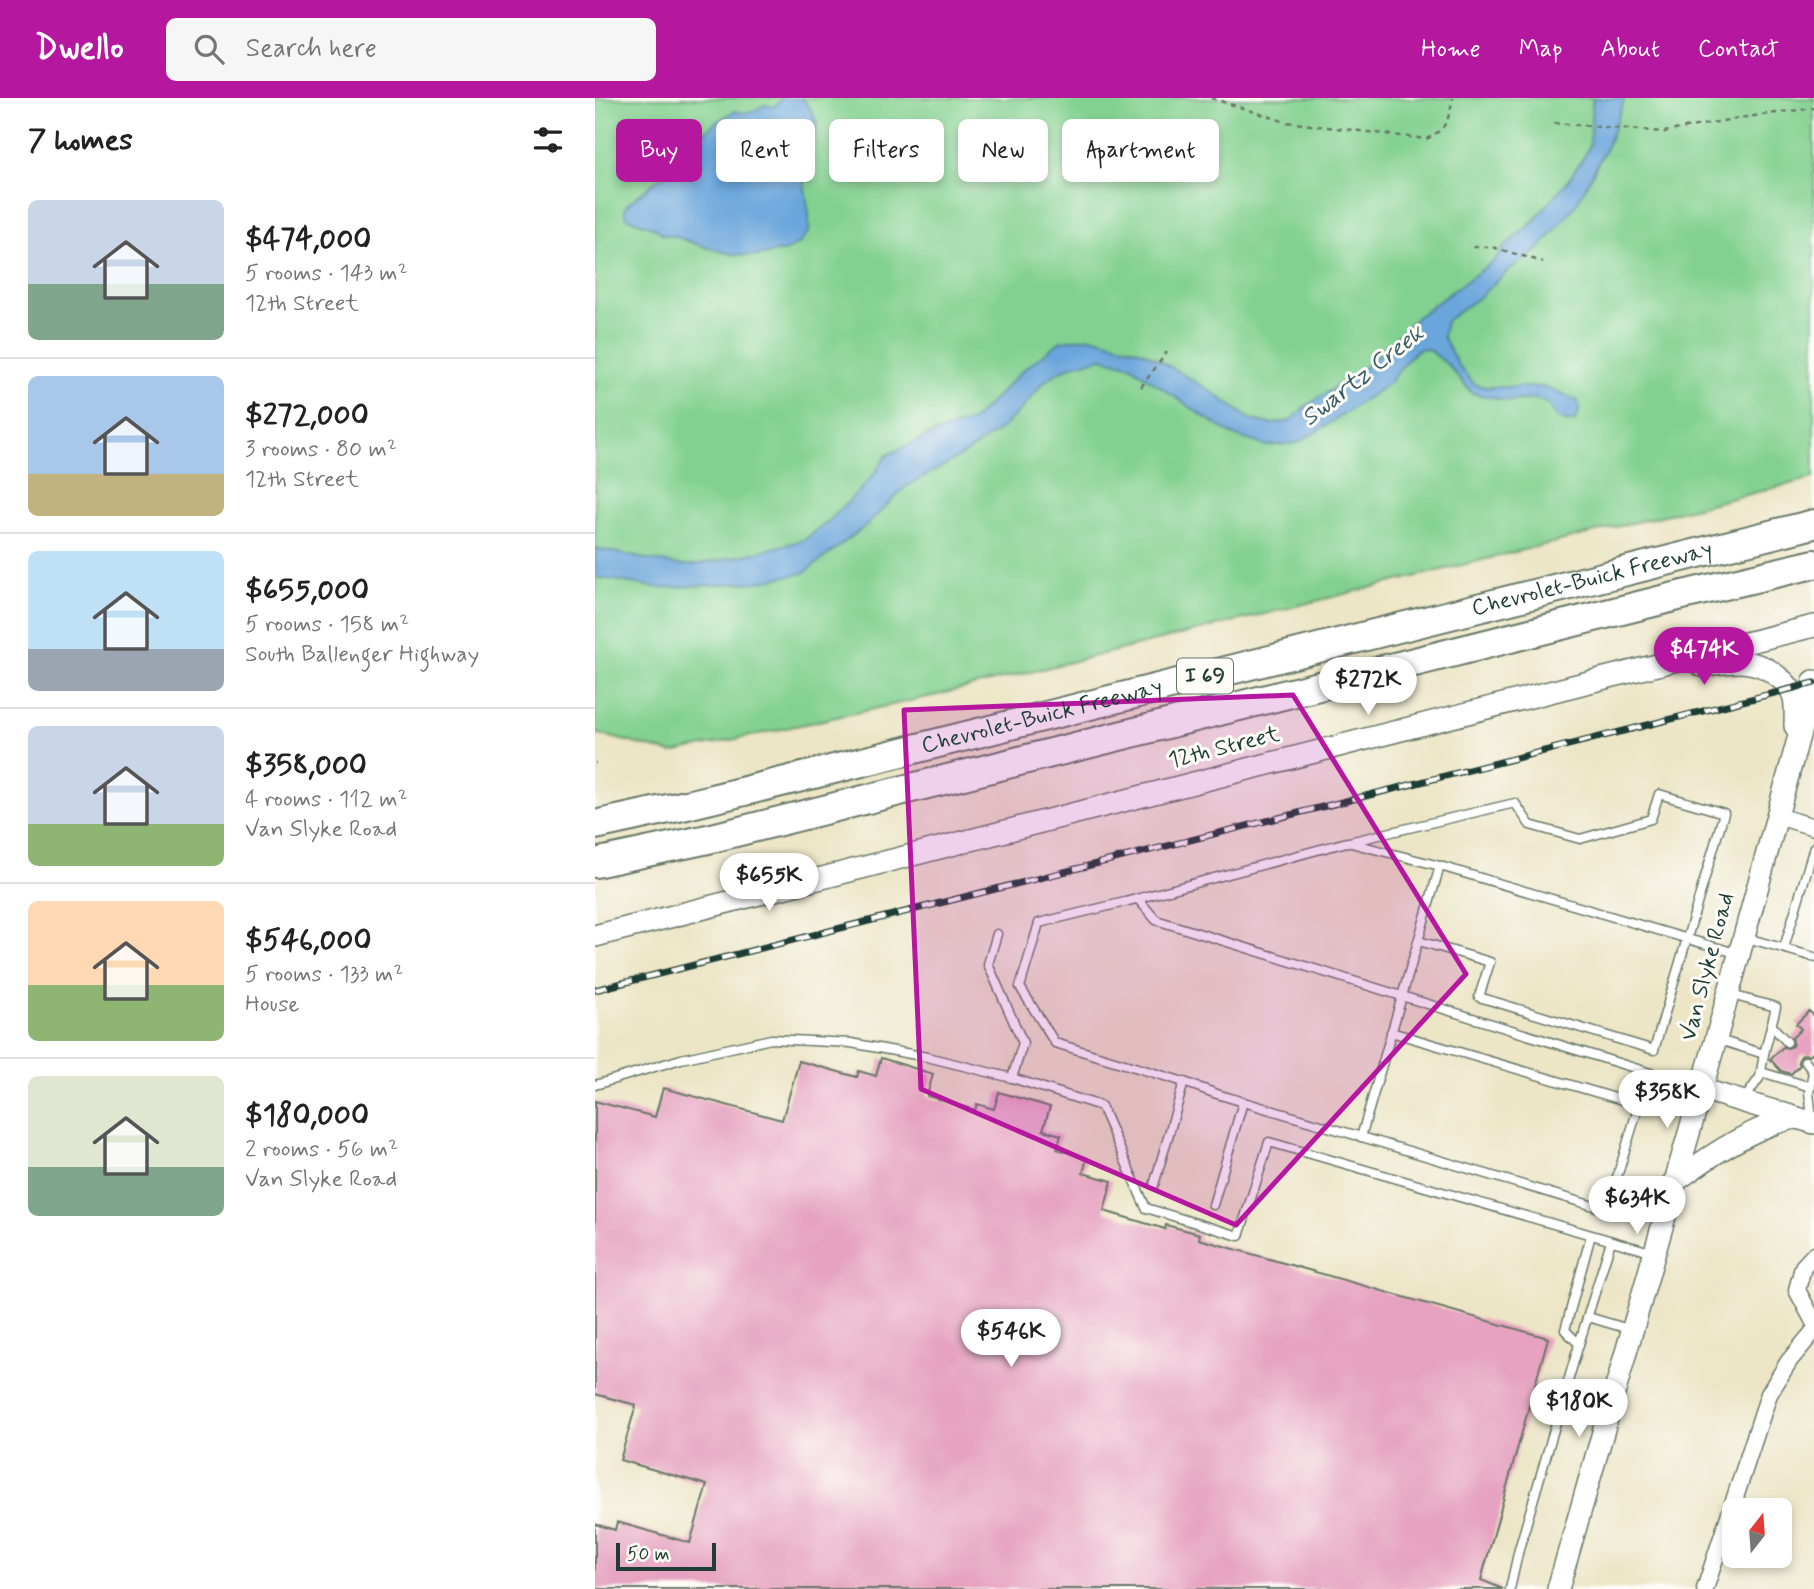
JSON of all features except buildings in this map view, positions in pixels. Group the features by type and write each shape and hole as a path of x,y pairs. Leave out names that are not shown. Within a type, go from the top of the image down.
{"highway":[{"name":"Chevrolet-Buick Freeway","path":"595,825 753,789 1814,524"},
{"name":"Chevrolet-Buick Freeway","path":"595,863 708,839 1814,564"}],"street":[{"name":"12th Street","path":"595,936 1814,626"},
{"path":"1581,684 1736,661 1753,662 1769,668 1790,689 1794,698 1796,746"},
{"name":"Van Slyke Road","path":"1558,1589 1716,1039 1814,681"},
{"path":"1796,746 1814,722"},
{"path":"1776,816 1814,827"},
{"path":"1701,1088 1807,1121"},
{"path":"1673,1184 1712,1156 1765,1126 1785,1119 1807,1121"},
{"path":"1814,1255 1803,1267 1797,1290 1814,1322"},
{"path":"1705,1589 1769,1394 1789,1361 1814,1331"}],"lane":[{"path":"1391,1032 1639,1105 1607,1210 1055,1043 1020,987 1039,923 1347,842 1515,803 1530,825 1580,839 1651,819 1659,794 1724,813 1654,1051 1479,998 1490,962 1419,941"},
{"path":"1347,842 1440,866 1687,939 1784,948 1814,957"},
{"path":"1784,948 1814,847"},
{"path":"1361,1137 1440,866"},
{"path":"1138,899 1156,919 1701,1088"},
{"path":"997,934 988,964 1023,1043 1012,1078"},
{"path":"1728,994 1776,1007 1763,1054 1760,1077 1743,1101"},
{"path":"1771,1025 1787,1042"},
{"path":"595,1085 681,1059 771,1039 851,1043 927,1057 1012,1078 1101,1106 1146,1208 1238,1236 1269,1142 1654,1254"},
{"path":"1716,1039 1763,1054"},
{"path":"1805,1061 1813,1072 1807,1121"},
{"path":"1761,1072 1811,1087"},
{"path":"1154,1185 1184,1082"},
{"path":"1213,1205 1243,1102"},
{"path":"1579,1344 1565,1330 1591,1236"},
{"path":"1510,1589 1519,1549 1611,1241"},
{"path":"1588,1317 1632,1329"}],"path":[{"path":"1211,98 1286,122 1426,139 1438,134 1444,127 1453,98"},
{"path":"1553,123 1664,132 1814,107"},
{"path":"1473,247 1492,247 1543,262"},
{"path":"1141,387 1167,352"}],"highlighted area":[{"path":"1293,695 1466,974 1236,1225 921,1089 904,710"}],"green space":[{"path":"595,98 1814,98 1814,478 937,695 672,753 595,733"}],"water":[{"path":"782,98 802,98 815,119 721,119 735,111 750,112 764,105 774,107"},
{"name":"Swartz Creek","path":"1594,98 1625,98 1607,146 1577,203 1535,253 1511,268 1479,297 1446,321 1443,337 1458,365 1474,384 1484,387 1544,387 1578,401 1579,411 1575,421 1560,419 1548,404 1537,399 1510,401 1472,393 1447,364 1423,348 1407,360 1389,383 1329,424 1297,443 1266,446 1233,435 1132,366 1102,358 1076,364 1043,383 1002,428 968,452 904,488 868,524 804,573 756,582 661,588 595,577 595,548 650,560 693,565 804,540 828,522 860,490 887,455 935,433 972,421 1023,370 1061,341 1091,337 1139,350 1209,390 1251,420 1271,424 1290,421 1305,407 1367,366 1417,317 1495,260 1506,245 1533,222 1570,178 1585,155 1590,144"},
{"path":"716,122 716,182 804,182 809,231 800,243 784,252 757,256 731,254 663,235 655,228 627,218 626,206 655,182 702,182 702,133"}],"railway":[{"path":"595,990 1814,683"}]}
